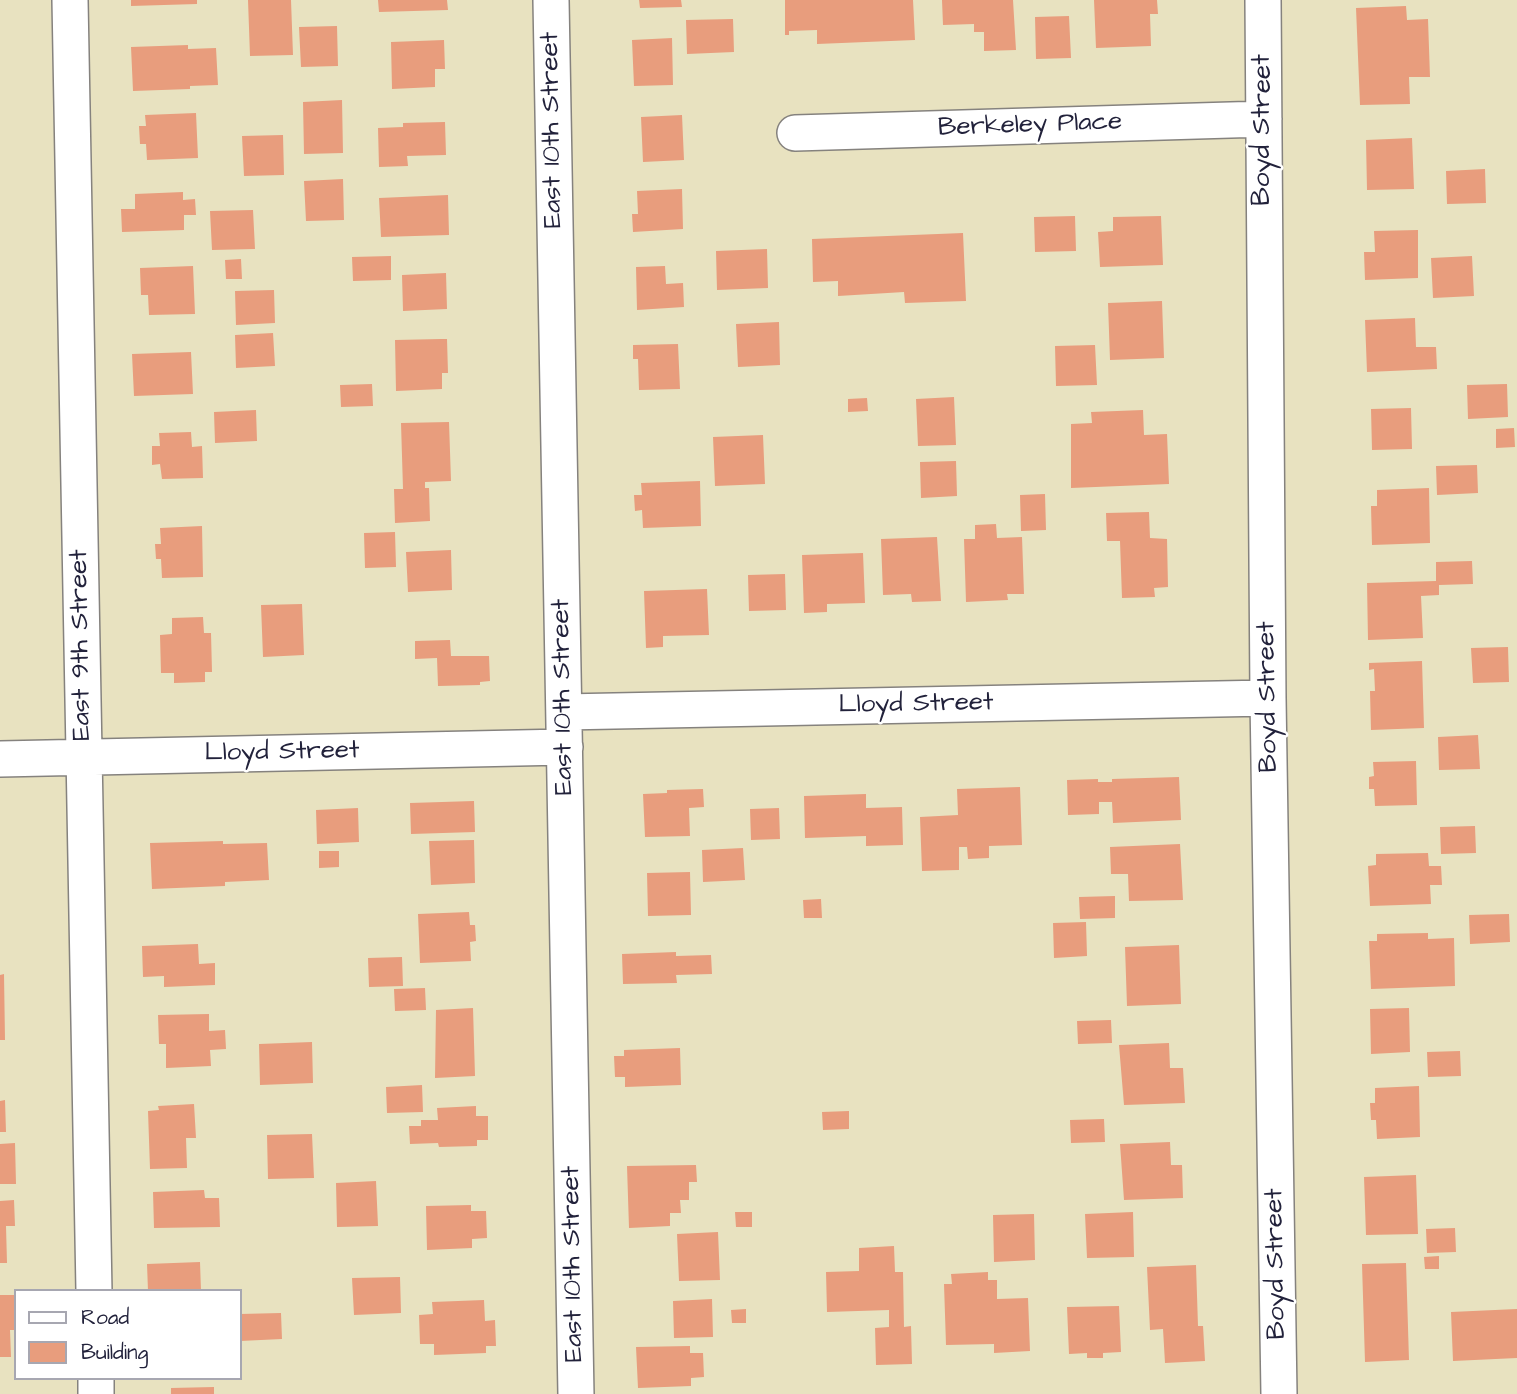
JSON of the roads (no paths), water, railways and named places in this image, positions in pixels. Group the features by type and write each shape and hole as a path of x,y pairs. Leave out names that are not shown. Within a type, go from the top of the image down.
{"street":[{"name":"East 9th Street","path":"70,0 94,1289"},
{"name":"East 10th Street","path":"551,0 576,1394"},
{"name":"Boyd Street","path":"1263,0 1268,698 1279,1394"},
{"name":"Berkeley Place","path":"795,134 1264,119"},
{"name":"Lloyd Street","path":"564,712 1268,698"},
{"name":"Lloyd Street","path":"0,759 565,747"}]}
